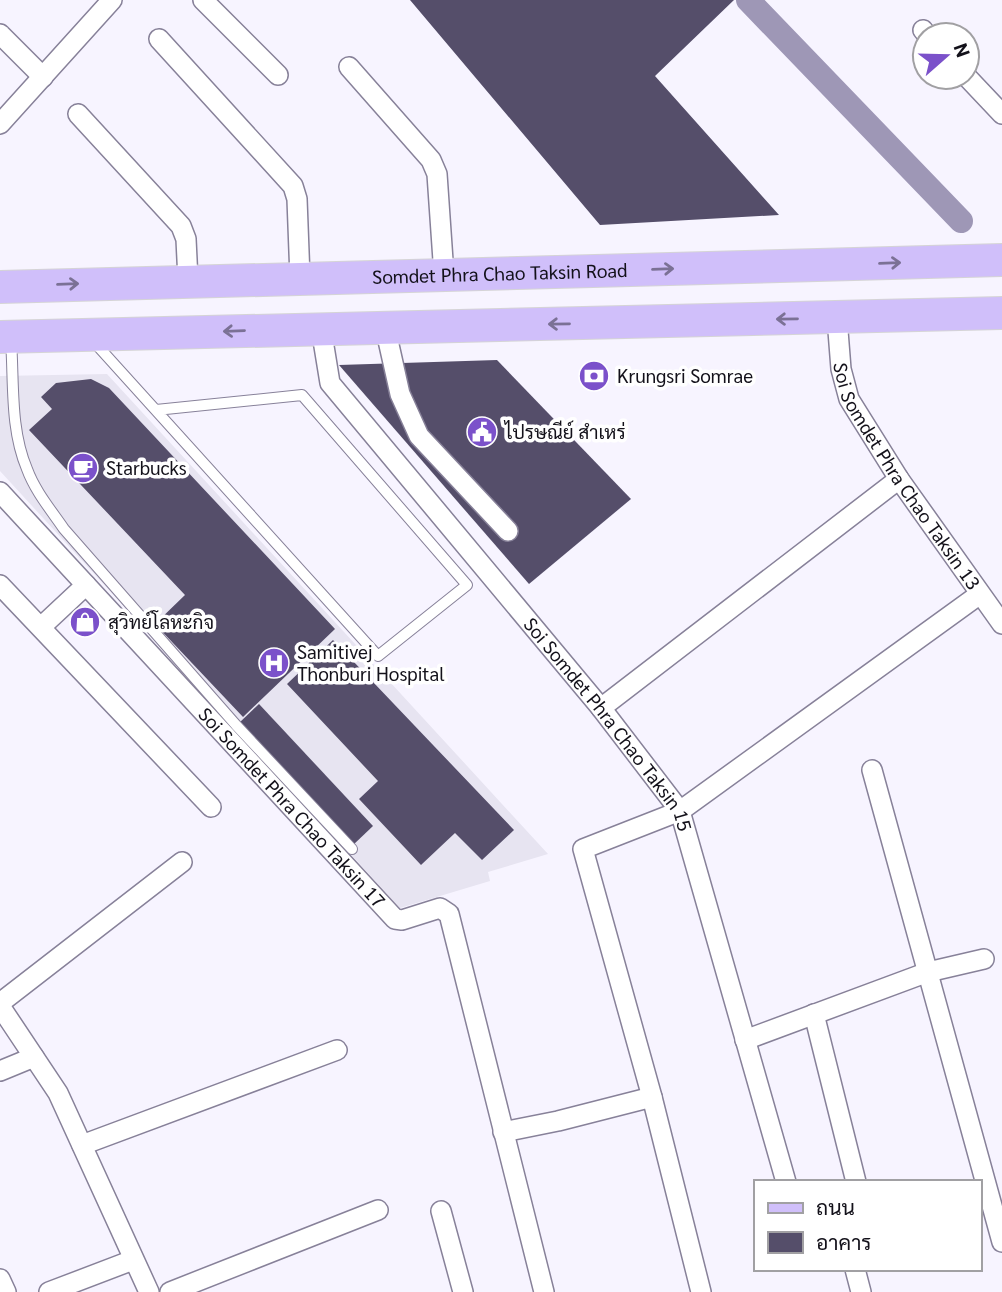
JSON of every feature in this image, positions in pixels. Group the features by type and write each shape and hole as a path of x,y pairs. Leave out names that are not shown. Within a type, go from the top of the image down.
{"main road":[{"name":"Somdet Phra Chao Taksin Road","path":"0,287 1002,260"},
{"path":"366,276 378,327"},
{"path":"282,329 288,278"},
{"path":"6,337 1002,313"}],"street":[{"path":"0,124 112,0"},
{"path":"203,0 278,75"},
{"path":"0,34 43,77"},
{"path":"159,39 293,187 297,199 288,278"},
{"path":"349,67 431,160 437,174 444,275"},
{"path":"980,91 1002,114"},
{"path":"78,114 181,226 186,239 188,280"},
{"name":"Soi Somdet Phra Chao Taksin 13","path":"837,318 841,369 849,399 899,479 1002,624"},
{"path":"378,327 400,394 419,436 508,531"},
{"name":"Soi Somdet Phra Chao Taksin 15","path":"321,328 330,383 601,708 680,811 785,1180"},
{"path":"601,708 899,479"},
{"name":"Soi Somdet Phra Chao Taksin 17","path":"0,492 395,919 402,920 440,908 449,914 544,1292"},
{"path":"0,585 211,807"},
{"path":"41,627 86,585"},
{"path":"701,1292 652,1097 583,849 680,811 980,594"},
{"path":"872,770 1002,1242"},
{"path":"149,1292 58,1093 0,1005 182,862"},
{"path":"745,1040 928,972 984,958"},
{"path":"814,1014 856,1180"},
{"path":"82,1145 337,1050"},
{"path":"0,1071 34,1056"},
{"path":"503,1132 652,1097"},
{"path":"170,1292 379,1210"},
{"path":"440,1211 463,1292"},
{"path":"49,1292 133,1260"},
{"path":"856,1271 861,1292"},
{"path":"0,1279 6,1292"}],"lane":[{"path":"88,334 156,410 378,656 467,585 302,395 156,410"},
{"path":"6,337 16,431 27,471 43,499 64,529 236,725 352,849"}],"shaded area":[{"name":"Samitivej Thonburi Hospital","path":"107,374 548,854 488,872 490,881 400,908 0,471 0,376"}],"building":[{"path":"410,0 734,0 655,76 779,215 600,225"},
{"name":"ไปรษณีย์ สำเหร่","path":"497,360 631,499 529,584 339,365"},
{"path":"91,379 109,388 335,629 243,717 155,624 185,595 29,430 52,409 41,397 56,383"},
{"path":"333,640 514,830 482,860 455,833 421,865 359,799 378,781 287,684"},
{"path":"259,704 373,826 352,846 238,724"}],"waterway":[{"path":"748,0 961,221"}],"place":[{"name":"Krungsri Somrae","path":"594,376"},
{"name":"ไปรษณีย์ สำเหร่","path":"482,432"},
{"name":"Starbucks","path":"83,468"},
{"name":"สุวิทย์โลหะกิจ","path":"85,622"},
{"name":"Samitivej Thonburi Hospital","path":"274,663"}]}
